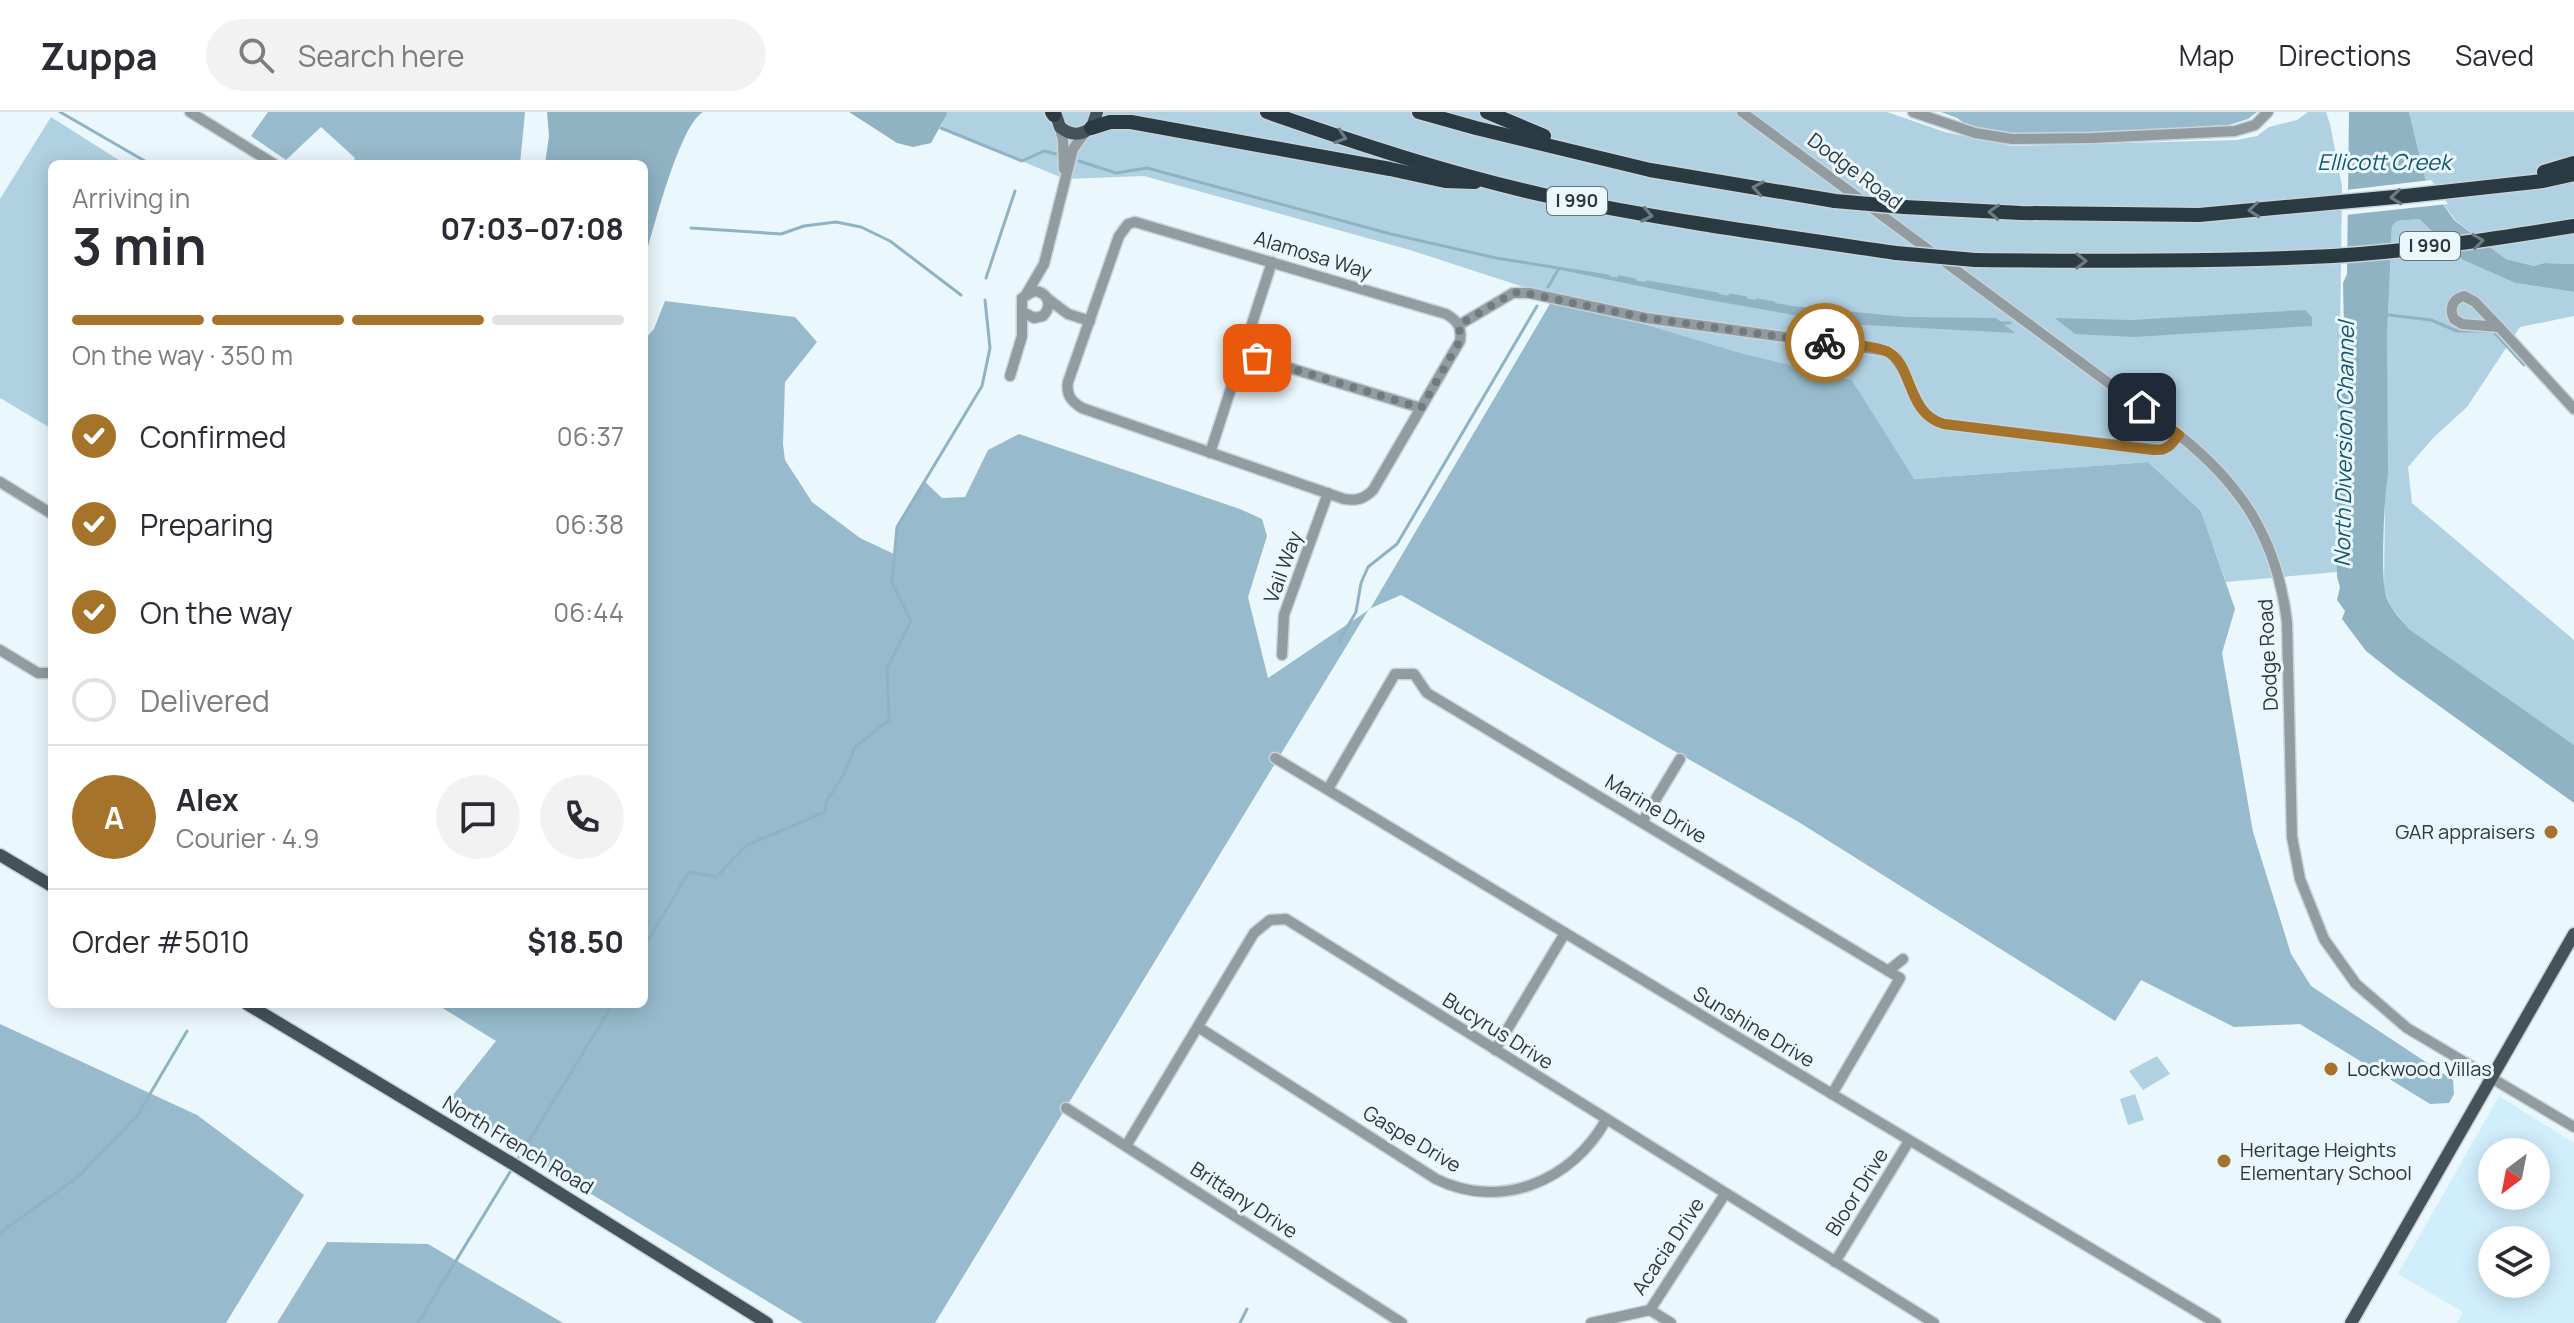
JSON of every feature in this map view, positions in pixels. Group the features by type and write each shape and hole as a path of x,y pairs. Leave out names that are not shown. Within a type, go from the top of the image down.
{"highway":[{"name":"I 990","path":"1267,112 1407,159 1545,195 1681,221 1896,253 1975,260 2216,261 2316,256 2407,249 2574,226"},
{"name":"I 990","path":"1419,112 1650,170 1835,201 1904,207 2021,213 2199,215 2505,185 2574,174"},
{"path":"1487,112 1577,151"},
{"path":"1089,130 1110,122 1131,122 1445,181 1499,183"},
{"path":"2505,185 2574,163"}],"main road":[{"path":"1055,116 1072,134 1089,130 1097,112"},
{"path":"0,855 48,884"},
{"path":"2351,1323 2574,934"},
{"name":"North French Road","path":"254,1008 513,1164 767,1323"}],"street":[{"name":"Dodge Road","path":"1742,112 2179,435 2217,467 2241,497 2269,544 2278,572 2287,622 2292,837 2300,879 2318,926 2345,970 2387,1013 2425,1040 2574,1127"},
{"path":"1913,112 1975,133 2036,140 2235,131 2255,125 2268,112"},
{"path":"194,113 268,160"},
{"path":"1055,116 1064,148 1065,179"},
{"path":"1010,376 1022,336 1021,303 1044,264 1073,149 1089,130"},
{"name":"Alamosa Way","path":"1142,222 1446,314 1459,325 1460,341 1373,490 1355,501 1073,403 1068,395 1068,382 1090,321 1119,236 1128,224 1142,222"},
{"path":"1210,453 1272,262"},
{"path":"1022,336 1048,309 1044,264"},
{"path":"1027,293 1038,291 1068,314 1090,321"},
{"path":"1459,325 1513,293 1529,293 1646,318 1887,351 1898,363 1925,415 1944,424 2162,450 2179,435"},
{"path":"1023,312 1029,317 1068,314"},
{"path":"2499,327 2574,409"},
{"path":"1244,354 1421,408"},
{"path":"0,482 48,512"},
{"name":"Vail Way","path":"1282,655 1284,615 1328,493"},
{"path":"0,650 38,673 48,673"},
{"name":"Marine Drive","path":"1328,789 1395,674 1414,674 1427,693 1888,971"},
{"name":"Sunshine Drive","path":"1275,758 2216,1323"},
{"path":"1642,822 1680,759"},
{"name":"Bucyrus Drive","path":"1126,1146 1254,933 1263,924 1279,919 1293,922 1934,1323"},
{"path":"1495,1050 1565,933"},
{"path":"1832,1094 1900,978 1888,971 1903,959"},
{"name":"Gaspe Drive","path":"1198,1027 1436,1179 1457,1188 1499,1192 1532,1186 1548,1179 1584,1152 1606,1120"},
{"name":"Brittany Drive","path":"1066,1108 1402,1323"},
{"name":"Bloor Drive","path":"1835,1262 1909,1141"},
{"name":"Acacia Drive","path":"1591,1323 1650,1310 1725,1194"},
{"path":"1650,1310 1671,1323"}],"shaded area":[{"path":"268,112 525,112 520,160 354,160 321,127 286,160 251,136"},
{"path":"946,112 1887,112 1945,132 2012,146 2237,140 2257,136 2269,127 2297,120 2308,112 2326,112 2342,186 2337,572 2226,582 2201,511 2148,462 1913,479 1852,380 1741,353 1410,250 1144,176 1065,179 941,128"},
{"path":"1941,112 2257,112 2248,119 2229,125 2093,133 2012,133 1967,125"},
{"path":"2409,112 2574,112 2574,264 2544,263 2534,266 2506,259 2455,220 2425,178"},
{"path":"51,117 119,160 48,160 48,427 0,398 0,199"},
{"path":"2419,219 2463,260 2515,283 2574,292 2574,316 2520,327 2467,407 2434,437 2408,467 2412,503 2574,640 2574,745 2409,629 2391,607 2384,589 2387,338 2392,226 2397,221"},
{"path":"1554,297 1741,353 1852,380 1914,479 2148,462 2201,511 2235,609 2222,653 2253,832 2291,954 2311,986 2453,1080 2454,1094 2449,1103 2430,1104 2300,1024 2234,1027 2141,980 2115,1021 1797,821 1401,595 1370,608"},
{"path":"665,301 795,317 817,342 785,382 785,460 812,502 860,538 894,554 897,527 924,481 942,498 965,497 988,450 1019,434 1262,519 1267,536 1248,597 1268,678 1368,610 935,1323 803,1323 445,1105 496,1041 442,1008 648,1008 648,336 654,329"},
{"path":"0,1024 197,1115 304,1195 226,1323 0,1323"},
{"path":"2157,1056 2170,1074 2143,1090 2129,1071"},
{"path":"2135,1094 2144,1120 2128,1125 2120,1099"},
{"path":"2499,1096 2574,1143 2574,1323 2457,1323 2463,1312 2398,1274"},
{"path":"327,1242 428,1244 563,1323 277,1323"}],"water":[{"path":"547,112 703,112 694,121 676,157 648,247 648,160 546,160 549,136"},
{"path":"849,112 947,114 931,143 913,147 897,143"},
{"path":"2349,112 2409,112 2425,178 2454,220 2506,259 2534,266 2544,263 2574,264 2574,292 2515,283 2463,260 2419,219 2397,221 2392,226 2387,338 2388,475 2383,551 2386,597 2409,629 2574,745 2574,803 2366,651 2342,619 2345,611 2337,600 2340,587 2337,577 2338,398 2341,389 2340,335 2344,332 2343,283 2347,274"},
{"path":"1527,263 1793,306 1906,317 1996,318 2015,333 1845,324"},
{"path":"2305,310 2312,317 2312,326 2134,337 2075,334 2055,318 2132,320"}],"pier":[{"path":"2431,180 2448,204 2345,215 2346,190"}],"waterway":[{"path":"60,112 143,160"},
{"path":"941,128 1022,161 1044,151 1056,154"},
{"path":"1079,161 1116,173 1147,168 1391,234 1496,258 1608,276"},
{"path":"986,278 1015,191"},
{"path":"691,228 781,234 804,226 836,222 861,227 890,241 961,295"},
{"path":"1548,287 1558,270"},
{"path":"1619,277 1635,280"},
{"path":"1647,282 1718,294"},
{"path":"1730,295 1746,298"},
{"path":"648,940 689,872 716,877 747,845 825,812 826,802 844,774 855,747 889,720 887,668 911,621 892,583 897,527 982,386 990,348 985,300"},
{"path":"1757,300 1774,303"},
{"path":"1339,641 1356,612 1361,583 1368,567 1397,544 1537,306"},
{"path":"2389,315 2431,320 2457,331 2493,331 2524,365"},
{"path":"2000,323 2010,323"},
{"path":"519,1157 611,1008"},
{"path":"0,1233 79,1176 137,1116 187,1031"},
{"path":"418,1323 510,1172"},
{"path":"1240,1323 1247,1309"}],"way so far":[{"path":"1257,358 1421,408 1460,341 1462,333 1459,325 1513,293 1520,292 1646,318 1825,343"}],"place":[{"name":"GAR appraisers","path":"2551,832"},
{"name":"Lockwood Villas","path":"2331,1069"},
{"name":"Heritage Heights Elementary School","path":"2224,1161"}],"route":[{"path":"1825,343 1887,351 1894,356 1925,415 1944,424 2153,450 2170,446 2179,435 2142,407"}],"water label":[{"name":"Ellicott Creek","path":"2384,162"},
{"name":"North Diversion Channel","path":"2344,444"}]}
